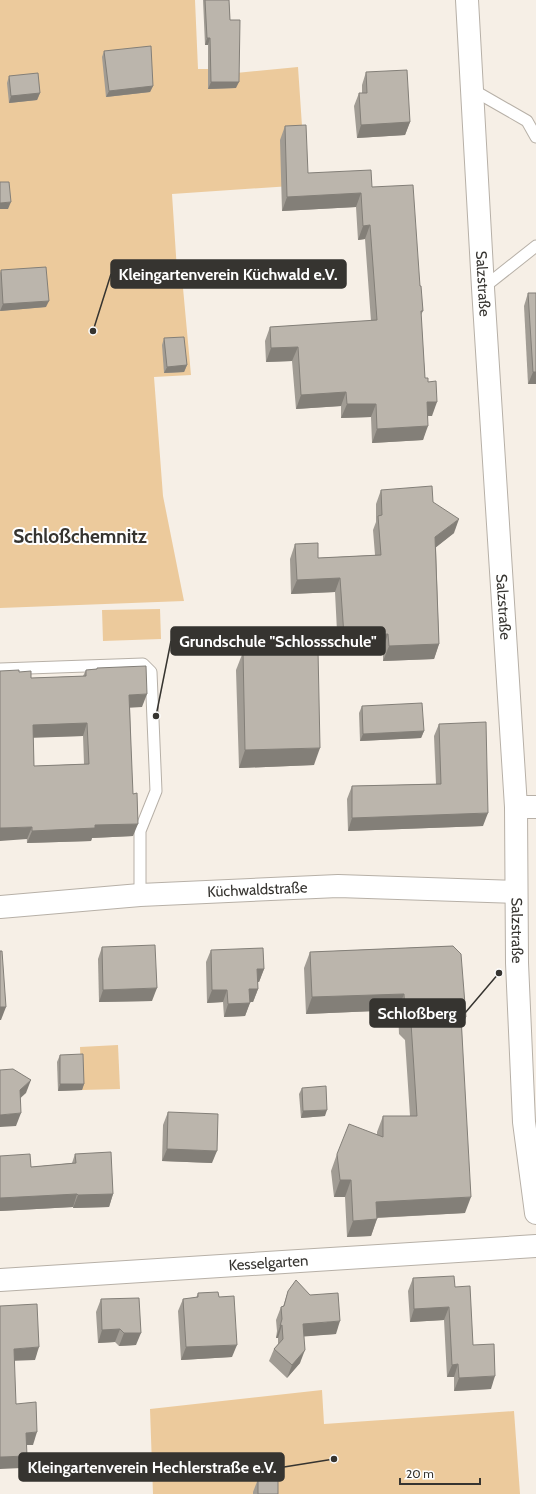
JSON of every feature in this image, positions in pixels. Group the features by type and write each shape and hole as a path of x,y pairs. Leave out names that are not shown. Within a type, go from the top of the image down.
{"street":[{"name":"Salzstraße","path":"467,0 483,288 526,807 516,892 517,963 524,1122 536,1213"},
{"name":"Küchwaldstraße","path":"0,907 140,895 338,886 516,892"},
{"name":"Kesselgarten","path":"0,1280 536,1246"}],"lane":[{"path":"473,90 527,121 536,137"},
{"path":"483,288 536,246"},
{"path":"0,669 143,664 151,672 156,791 140,831 140,895"}],"shaded area":[{"path":"0,0 195,0 198,69 236,73 298,67 306,185 172,194 178,286 183,288 191,375 154,377 163,496 184,601 0,608"},
{"path":"160,609 161,639 103,641 102,610"},
{"path":"118,1045 120,1089 82,1090 80,1047"},
{"path":"322,1390 324,1424 514,1411 520,1494 153,1494 150,1409"}],"building":[{"path":"205,0 229,0 230,20 240,20 239,82 211,82 210,38 207,38"},
{"path":"151,46 153,86 109,91 104,51"},
{"path":"407,70 410,122 361,125 359,93 367,93 366,72"},
{"path":"38,73 40,93 11,96 9,76"},
{"path":"306,125 308,173 371,170 372,187 413,185 423,311 421,311 425,378 428,378 428,382 436,381 437,402 427,402 428,426 377,429 376,404 347,404 346,392 301,395 298,347 271,348 270,327 377,320 370,225 363,226 361,193 287,197 285,126"},
{"path":"0,182 9,182 11,202 0,203"},
{"path":"46,267 49,301 3,304 1,270"},
{"path":"528,293 536,293 536,372 533,372"},
{"path":"184,337 187,365 167,367 164,338"},
{"path":"432,486 433,502 459,519 435,537 439,644 389,646 388,634 344,636 340,578 297,580 295,544 318,543 318,558 381,555 378,516 382,515 381,490"},
{"path":"318,650 320,748 245,750 243,652"},
{"path":"146,666 147,694 129,695 133,794 137,793 138,824 95,825 95,828 32,831 32,827 0,828 0,671 31,671 31,678 86,676 86,670 97,668","holes":["87,723 89,764 34,766 33,725"]},
{"path":"422,703 424,731 363,734 362,706"},
{"path":"486,722 488,813 352,818 352,786 441,784 439,724"},
{"path":"155,945 157,988 103,990 102,947"},
{"path":"453,946 461,954 466,1017 461,1017 471,1197 376,1202 377,1219 353,1221 351,1180 340,1180 337,1154 349,1124 383,1137 383,1116 417,1116 411,1023 405,1018 404,994 312,997 310,952"},
{"path":"263,948 264,969 257,969 258,989 249,989 250,1003 228,1004 227,990 212,990 211,950"},
{"path":"0,951 2,951 6,1007 0,1007"},
{"path":"83,1054 84,1084 60,1084 60,1055"},
{"path":"13,1069 31,1080 20,1090 21,1113 0,1115 0,1070"},
{"path":"326,1086 327,1110 303,1111 302,1088"},
{"path":"168,1112 218,1114 217,1151 167,1149"},
{"path":"111,1152 113,1194 77,1194 0,1198 0,1156 30,1154 31,1167 76,1163 75,1154"},
{"path":"454,1276 455,1287 470,1286 473,1345 494,1344 495,1376 459,1378 458,1364 452,1365 449,1307 414,1309 413,1278"},
{"path":"296,1280 310,1295 338,1293 340,1321 303,1324 305,1350 292,1365 274,1349 283,1339 282,1325 280,1326 282,1319 281,1307 284,1306 288,1291"},
{"path":"218,1292 219,1297 234,1296 237,1345 186,1347 183,1299 198,1297 198,1293"},
{"path":"139,1298 141,1333 124,1333 120,1329 102,1330 101,1299"},
{"path":"37,1304 39,1347 14,1349 16,1404 36,1402 37,1432 26,1433 27,1456 0,1457 0,1306"},
{"path":"258,1479 278,1479 278,1494 258,1494"}],"place":[{"name":"Kleingartenverein Küchwald e.V.","path":"93,331"},
{"name":"Grundschule \"Schlossschule\"","path":"156,716"},
{"name":"Schloßberg","path":"499,973"},
{"name":"Kleingartenverein Hechlerstraße e.V.","path":"334,1459"}],"district":[{"name":"Schloßchemnitz","path":"80,536"}]}
